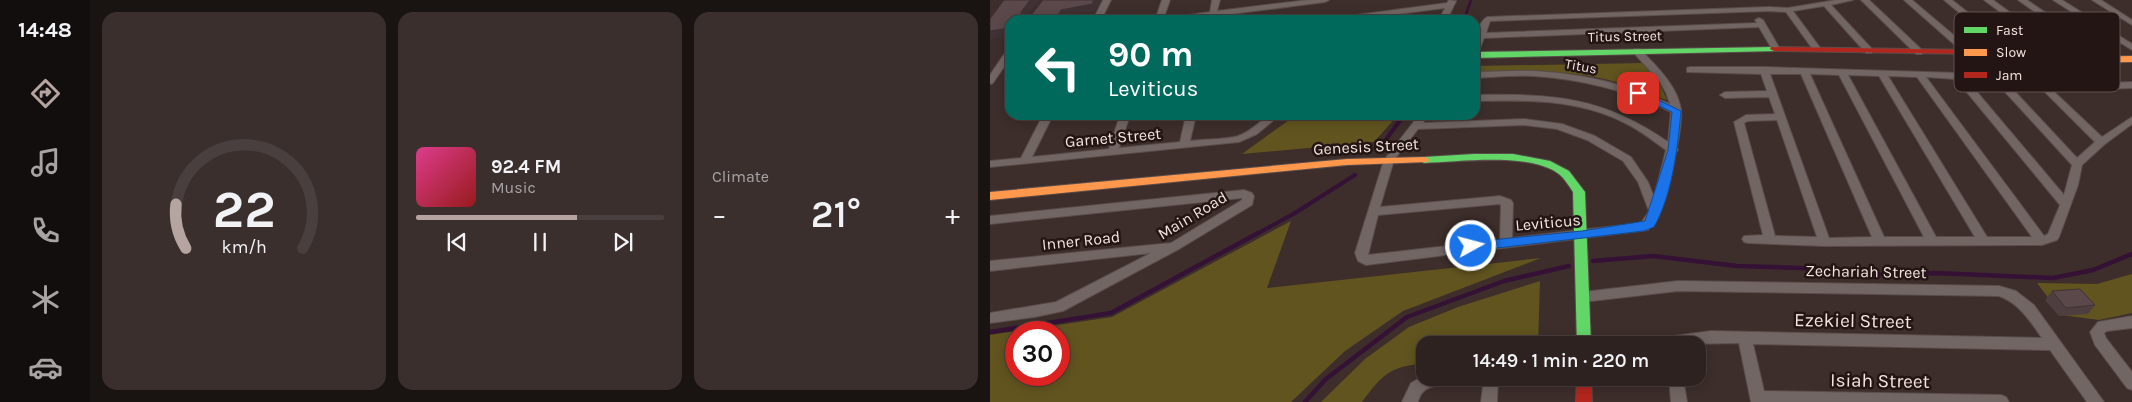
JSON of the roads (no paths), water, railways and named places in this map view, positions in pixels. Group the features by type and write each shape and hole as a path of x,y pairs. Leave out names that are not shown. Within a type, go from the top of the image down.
{"street":[{"path":"1100,15 1107,0"},
{"path":"1161,15 1166,0"},
{"path":"1213,14 1216,0"},
{"path":"1206,15 1270,4 1325,0"},
{"path":"1480,39 1487,19 1788,10 1849,0"},
{"path":"1865,0 1919,52"},
{"path":"1908,0 1954,40"},
{"path":"1948,0 1963,12"},
{"path":"1988,0 2005,12"},
{"path":"2022,0 2040,12"},
{"path":"2057,0 2076,12"},
{"path":"2096,0 2115,12"},
{"path":"1388,15 1451,3"},
{"path":"1445,15 1451,3"},
{"path":"1826,4 1869,51"},
{"path":"1752,10 1776,49"},
{"path":"1788,10 1817,50"},
{"path":"2120,15 2132,23"},
{"path":"1481,36 1762,26"},
{"path":"2120,40 2132,48"},
{"name":"Titus Street","path":"1480,53 1776,49 1954,51"},
{"path":"1637,51 1663,79 1674,99 1676,111 1673,150 1655,213"},
{"path":"990,63 1005,61"},
{"path":"990,81 1005,63"},
{"path":"1690,70 1764,70 1954,76"},
{"path":"1764,70 1825,242"},
{"path":"1804,71 1880,242"},
{"path":"1842,72 1933,242"},
{"path":"1882,73 1984,242"},
{"name":"Titus","path":"1480,75 1539,74 1574,78 1638,93 1676,111"},
{"path":"1920,75 2042,241"},
{"path":"1972,92 2066,205"},
{"path":"2010,92 2078,164"},
{"path":"2049,92 2101,142"},
{"path":"1725,95 1773,94"},
{"path":"1480,98 1522,97 1548,99 1596,108 1629,121 1673,150"},
{"path":"1770,240 1740,122 1746,118 1782,117"},
{"path":"1026,160 1046,120"},
{"path":"1113,152 1123,120"},
{"path":"1184,145 1190,120"},
{"name":"Garnet Street","path":"990,164 1239,139 1248,136 1263,120"},
{"name":"Leviticus","path":"1419,120 1389,160 1361,254 1362,258 1366,260 1644,227 1650,224 1655,213"},
{"path":"1748,239 1825,242 2042,241 2053,237 2066,205 2078,164 2101,142 2132,120"},
{"path":"1414,126 1524,122 1559,126 1591,138 1627,160 1643,182 1655,213"},
{"name":"Genesis Street","path":"990,196 1281,168 1389,160 1535,159 1557,166 1571,178 1579,192 1582,235 1584,336"},
{"name":"Main Road","path":"990,220 1244,194 1248,196 1248,202 1175,246 1080,297 1058,306 1035,312 990,318"},
{"path":"1373,212 1500,200 1507,203 1506,242"},
{"name":"Inner Road","path":"990,266 1175,246"},
{"name":"Zechariah Street","path":"1583,297 1678,286 1999,291 2012,295 2021,302 2096,402"},
{"path":"2132,322 2103,326 2096,332 2100,342 2132,383"},
{"name":"Ezekiel Street","path":"1706,338 2054,344"},
{"path":"1745,338 1758,400"},
{"path":"1410,402 1414,390 1418,386"},
{"path":"1489,402 1490,386"},
{"path":"1584,386 1584,402"},
{"path":"1677,386 1679,402"},
{"name":"Isiah Street","path":"1758,400 2001,402"}],"waterway":[{"path":"1466,15 1471,0"},
{"path":"1382,145 1400,120"},
{"path":"1255,235 1295,213 1355,175"},
{"path":"990,332 1111,313 1258,233"},
{"path":"1593,261 1653,256 1737,266 1801,268 1864,275 1936,273 2053,278 2093,270 2132,254"},
{"path":"1305,402 1326,379 1407,317 1504,281 1569,266"}]}
